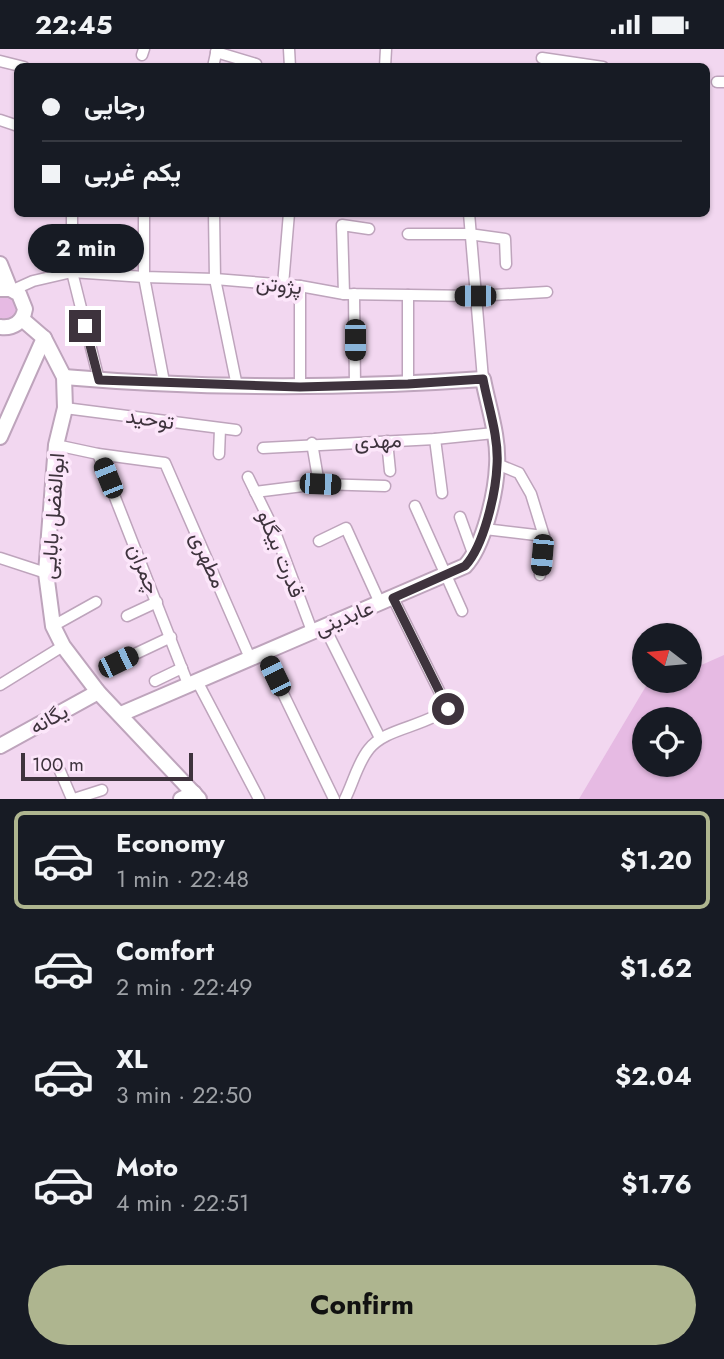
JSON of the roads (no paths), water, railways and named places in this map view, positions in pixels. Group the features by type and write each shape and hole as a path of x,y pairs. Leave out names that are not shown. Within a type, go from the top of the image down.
{"street":[{"path":"562,61 564,49"},
{"path":"217,50 253,63"},
{"path":"542,58 576,63"},
{"path":"72,217 72,271 99,380"},
{"path":"144,217 144,277 164,382"},
{"path":"214,217 215,279 237,386"},
{"path":"283,285 289,217"},
{"path":"469,217 483,379 498,464 485,529 474,557"},
{"path":"355,386 342,225 369,229"},
{"path":"408,234 469,234 505,239 506,264"},
{"path":"0,264 8,290 19,294 24,303 22,319 13,326 1,329"},
{"name":"پژوتن","path":"8,290 72,271 300,286 349,294 475,296 547,292"},
{"path":"300,286 300,387"},
{"path":"408,295 408,384"},
{"name":"ابوالفضل بابایی","path":"22,319 44,338 64,377 65,408 57,445 46,573 53,625 63,646 99,692 191,797"},
{"path":"0,437 44,338"},
{"path":"64,377 300,387 483,379"},
{"name":"توحید","path":"65,408 236,430"},
{"path":"219,454 220,429"},
{"name":"مهدی","path":"263,448 312,443 435,439 494,433"},
{"path":"435,439 442,493"},
{"path":"387,441 390,471"},
{"path":"312,443 320,484"},
{"path":"57,445 98,454"},
{"name":"مطهری","path":"98,454 165,463 257,655"},
{"name":"چمران","path":"98,454 182,668 259,799"},
{"path":"498,464 519,473 531,494 544,535 540,575"},
{"name":"قدرت بیگلو","path":"248,477 318,629 380,738"},
{"path":"256,492 320,484 385,486"},
{"path":"415,506 462,611"},
{"path":"460,517 474,557"},
{"path":"318,541 346,528 448,709"},
{"path":"485,529 544,535"},
{"name":"عابدینی","path":"121,714 445,576 465,566 474,557"},
{"path":"0,558 46,573"},
{"path":"53,625 96,602"},
{"path":"127,616 157,602"},
{"path":"118,662 171,637"},
{"path":"0,685 63,646"},
{"path":"257,655 334,799"},
{"path":"155,681 182,668"},
{"name":"یگانه","path":"0,746 99,692"},
{"path":"345,799 368,749 380,738 414,726 448,709 455,700"},
{"path":"60,771 73,799 102,790"}]}
